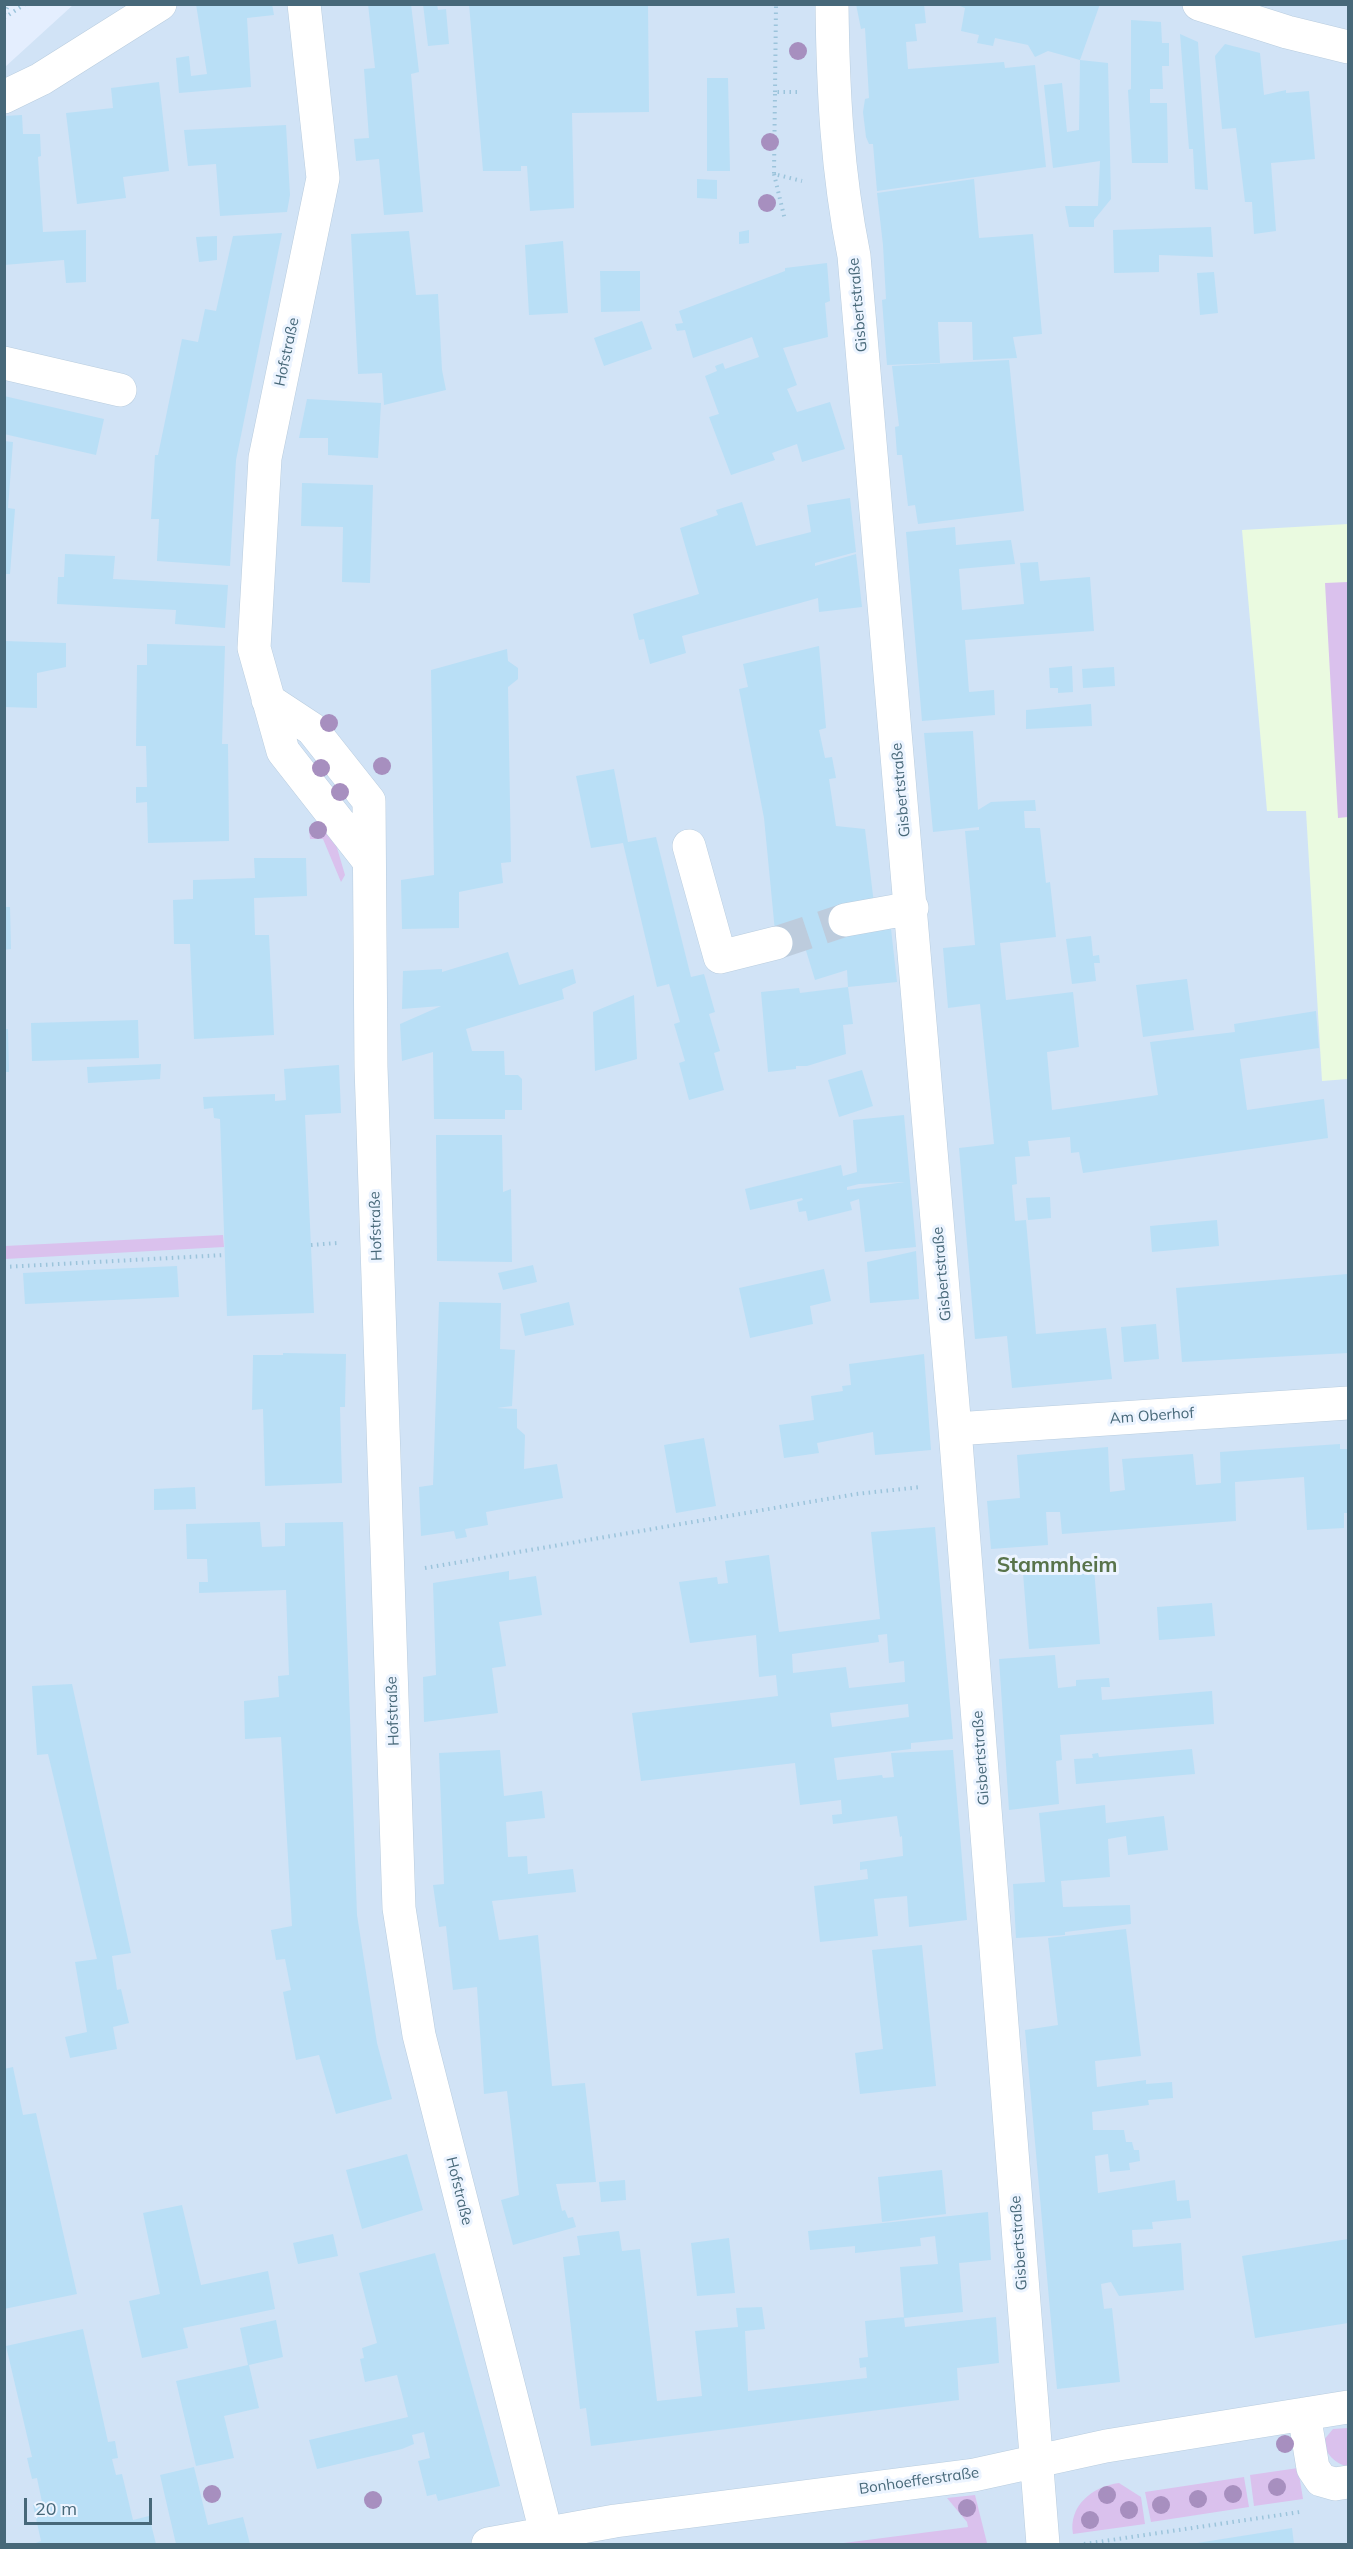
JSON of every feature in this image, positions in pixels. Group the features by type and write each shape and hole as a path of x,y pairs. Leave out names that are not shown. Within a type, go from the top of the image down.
{"street":[{"path":"4,97 41,79 160,4"},
{"name":"Hofstraße","path":"304,4 323,178 265,459 254,648 268,700 312,729 369,801 372,1078 399,1908 419,2034 547,2539"},
{"name":"Gisbertstraße","path":"832,4 833,92 841,189 855,267 912,908 1043,2544"},
{"path":"1199,4 1287,32 1348,47"},
{"path":"4,363 120,390"},
{"path":"689,846 720,957 776,943"},
{"path":"845,920 912,908"},
{"name":"Am Oberhof","path":"955,1429 1348,1403"},
{"name":"Bonhoefferstraße","path":"488,2544 547,2539 615,2521 974,2475 1106,2446 1348,2408"},
{"path":"1304,2415 1313,2468 1321,2480 1335,2484 1348,2482"}],"path":[{"path":"4,16 9,4"},
{"path":"4,16 25,4"},
{"path":"776,4 774,174 785,220"},
{"path":"776,92 833,92"},
{"path":"774,174 841,189"},
{"path":"4,1267 225,1255"},
{"path":"388,1572 856,1494 959,1484"},
{"path":"1084,2544 1302,2512"}],"shaded area":[{"path":"73,5 1348,5 1348,2544 5,2544 5,67"},
{"path":"1348,524 1348,1079 1322,1081 1306,811 1267,811 1242,530"},
{"path":"1348,582 1348,817 1338,818 1325,583"},
{"path":"320,818 335,841 345,875 341,882 323,839 310,839 309,828"},
{"path":"223,1235 224,1247 5,1259 5,1246"},
{"path":"1348,2428 1348,2467 1332,2458 1323,2441 1333,2429"},
{"path":"1298,2468 1303,2499 1254,2506 1250,2475"},
{"path":"1244,2477 1249,2507 1151,2522 1145,2492"},
{"path":"1119,2483 1141,2497 1145,2524 1073,2534 1074,2515 1084,2499 1100,2488"},
{"path":"975,2495 987,2543 836,2544 968,2527 967,2522 947,2498"}],"building":[{"path":"196,4 272,4 274,15 247,18 251,87 179,93 176,58 189,56 191,76 207,74"},
{"path":"368,4 411,4 419,72 411,74 423,212 384,215 379,159 356,161 354,139 369,138 364,69 375,68"},
{"path":"423,4 437,4 438,10 446,9 449,44 428,46"},
{"path":"469,4 648,4 649,112 572,113 574,208 530,211 527,166 521,166 521,171 483,171"},
{"path":"856,4 924,4 926,23 915,24 917,41 906,42 908,69 1004,62 1005,68 1035,65 1046,167 877,191 873,144 869,144 866,137 863,112 865,99 869,98 865,28 861,29"},
{"path":"955,4 1100,4 1080,60 1048,51 1035,57 1028,45 995,38 993,46 977,43 979,35 961,31 965,8"},
{"path":"1131,20 1161,22 1162,43 1169,43 1169,66 1162,66 1163,89 1150,89 1150,103 1167,103 1168,163 1132,163 1128,90 1131,89"},
{"path":"1180,34 1198,42 1208,190 1195,189 1193,149 1189,149"},
{"path":"1225,44 1260,53 1264,95 1286,90 1286,93 1309,91 1315,159 1271,163 1276,231 1254,234 1252,202 1245,202 1236,128 1222,129 1215,56"},
{"path":"1080,60 1108,63 1111,199 1094,220 1094,227 1069,227 1065,206 1098,206 1100,161 1053,168 1044,85 1062,83 1067,132 1079,130"},
{"path":"707,78 728,78 730,171 707,171"},
{"path":"159,82 169,171 123,177 126,198 77,204 66,113 113,108 111,88"},
{"path":"22,115 23,134 40,134 41,156 38,157 43,232 86,230 86,282 66,283 64,260 4,265 4,116"},
{"path":"286,125 290,195 287,212 220,216 216,164 188,166 184,130"},
{"path":"697,179 717,180 717,199 697,198"},
{"path":"974,179 979,238 1033,234 1042,334 1013,337 1017,358 973,360 972,322 938,322 940,363 887,365 882,300 886,299 883,245 877,193"},
{"path":"1211,227 1213,257 1159,255 1159,272 1114,273 1113,230"},
{"path":"749,230 749,243 739,244 739,232"},
{"path":"409,231 416,295 438,294 442,370 446,390 384,405 382,373 358,374 351,234"},
{"path":"282,233 236,460 230,566 157,561 159,519 151,519 155,455 158,455 182,339 198,342 205,309 216,311 233,236"},
{"path":"217,236 217,260 199,262 196,237"},
{"path":"563,241 568,313 529,315 525,245"},
{"path":"827,263 830,301 825,303 828,337 783,348 797,385 787,389 797,412 830,402 845,449 802,462 797,444 772,453 775,460 731,475 709,417 719,414 705,376 717,371 715,366 723,363 725,369 759,357 752,337 693,358 685,330 677,331 675,324 683,323 679,311 785,271 785,268"},
{"path":"600,271 640,271 640,311 601,312"},
{"path":"1214,272 1218,313 1200,315 1197,273"},
{"path":"642,321 652,349 604,366 594,338"},
{"path":"1009,360 1024,511 918,524 915,505 908,506 902,455 897,455 895,427 899,426 892,366"},
{"path":"4,396 104,419 96,455 4,434"},
{"path":"307,399 381,403 378,458 328,455 328,438 299,438"},
{"path":"4,441 13,442 8,508 15,509 10,574 4,574"},
{"path":"302,483 373,485 370,583 342,582 343,527 301,526"},
{"path":"850,498 856,552 815,563 815,566 856,554 862,607 819,612 818,598 682,636 686,653 650,664 644,639 639,640 633,614 699,594 680,528 718,515 716,510 742,502 756,546 811,532 807,505"},
{"path":"955,527 956,545 1011,540 1015,564 959,569 962,610 1024,604 1020,563 1038,562 1040,581 1090,577 1094,631 965,640 969,692 994,690 995,715 922,721 906,532"},
{"path":"65,554 115,556 113,579 228,585 225,628 175,624 176,610 57,604 58,577 64,577"},
{"path":"4,641 66,643 66,667 37,673 37,708 4,707"},
{"path":"147,644 225,646 222,744 228,744 229,841 148,843 147,802 136,803 136,787 147,787 146,746 136,746 137,665 147,665"},
{"path":"819,646 826,728 819,730 825,758 832,757 836,778 829,779 836,826 865,829 874,904 844,912 845,936 891,929 897,982 848,987 847,970 815,980 804,944 777,952 764,818 739,689 748,687 743,664"},
{"path":"507,649 508,661 518,668 518,679 508,687 511,862 501,863 503,883 459,892 459,928 402,929 401,880 434,875 431,670"},
{"path":"1072,666 1073,692 1058,693 1058,688 1050,688 1049,668"},
{"path":"1114,667 1115,686 1083,688 1082,669"},
{"path":"1091,704 1092,726 1026,729 1026,710"},
{"path":"973,731 978,810 991,802 1035,800 1036,811 1024,811 1025,828 1040,828 1046,883 1050,882 1056,937 1000,943 1006,1000 1073,992 1079,1047 1047,1052 1052,1110 1158,1095 1150,1042 1235,1032 1234,1024 1316,1011 1319,1048 1240,1059 1247,1110 1324,1099 1328,1138 1083,1173 1079,1152 1071,1153 1070,1137 1028,1141 1030,1156 1015,1157 1017,1184 1012,1185 1015,1221 1026,1220 1036,1334 1106,1328 1112,1379 1012,1388 1007,1336 975,1339 959,1148 994,1144 980,1004 948,1008 943,948 975,945 965,831 979,830 979,827 933,832 924,733"},
{"path":"614,769 628,842 656,837 691,977 704,974 715,1012 709,1014 720,1051 714,1053 724,1090 689,1100 679,1063 685,1061 674,1024 680,1022 669,984 657,987 623,843 591,848 576,776"},
{"path":"254,858 306,858 307,896 254,898 255,935 269,935 274,1035 194,1039 190,944 174,944 173,900 193,899 193,880 255,878"},
{"path":"4,907 10,907 11,949 4,950"},
{"path":"1091,936 1093,956 1099,955 1100,963 1094,963 1096,981 1072,984 1066,939"},
{"path":"508,952 519,985 573,969 576,983 562,989 564,999 466,1029 472,1051 504,1051 505,1075 518,1075 522,1079 522,1110 505,1110 505,1119 434,1119 433,1052 402,1061 400,1024 441,1006 402,1009 403,971 442,969 442,972"},
{"path":"1187,979 1194,1030 1143,1037 1136,985"},
{"path":"848,987 853,1024 843,1025 846,1054 807,1066 796,1066 796,1069 768,1072 761,992 799,988 800,993"},
{"path":"634,995 637,1059 595,1071 593,1012"},
{"path":"138,1020 139,1058 32,1061 31,1023"},
{"path":"4,1029 8,1029 9,1072 4,1072"},
{"path":"161,1064 160,1079 88,1083 87,1067"},
{"path":"339,1065 341,1113 305,1115 314,1313 227,1316 220,1119 214,1118 213,1108 204,1109 203,1097 275,1094 275,1101 286,1100 284,1069"},
{"path":"862,1070 873,1106 839,1117 828,1080"},
{"path":"904,1115 916,1247 865,1252 859,1199 850,1202 852,1210 808,1221 806,1211 799,1212 797,1202 803,1200 802,1198 750,1210 745,1189 841,1165 843,1176 857,1172 853,1120","holes":["905,1182 847,1190 847,1187 859,1184"]},
{"path":"436,1135 502,1135 503,1192 511,1189 512,1262 437,1261"},
{"path":"1050,1197 1051,1218 1028,1220 1026,1198"},
{"path":"1217,1220 1219,1246 1152,1252 1150,1226"},
{"path":"916,1251 919,1299 870,1303 867,1262"},
{"path":"533,1265 537,1282 503,1290 498,1273"},
{"path":"177,1266 179,1297 25,1304 23,1273"},
{"path":"824,1269 831,1301 810,1306 813,1324 750,1338 739,1288"},
{"path":"1348,1274 1348,1353 1182,1362 1176,1288"},
{"path":"439,1302 501,1303 500,1349 515,1350 512,1406 497,1408 517,1409 517,1428 525,1435 524,1469 557,1464 563,1498 486,1512 488,1525 465,1529 467,1537 456,1539 454,1531 421,1536 419,1487 433,1485"},
{"path":"569,1302 574,1325 525,1336 520,1314"},
{"path":"1156,1324 1159,1359 1124,1362 1121,1327"},
{"path":"283,1353 346,1354 345,1407 340,1407 342,1483 265,1486 263,1409 252,1410 253,1355 283,1355"},
{"path":"924,1354 931,1450 875,1455 873,1432 817,1443 819,1453 784,1458 779,1425 814,1420 811,1396 843,1391 842,1386 851,1385 849,1364"},
{"path":"704,1438 716,1506 676,1513 664,1445"},
{"path":"1340,1444 1340,1449 1348,1449 1348,1513 1344,1513 1344,1528 1307,1530 1304,1477 1235,1482 1236,1521 1062,1534 1060,1512 1046,1512 1048,1545 991,1549 987,1501 1020,1498 1017,1455 1108,1447 1110,1492 1125,1490 1122,1459 1193,1454 1196,1485 1221,1483 1220,1452"},
{"path":"195,1487 196,1509 154,1510 154,1489"},
{"path":"260,1522 262,1547 285,1546 285,1523 343,1522 357,1915 377,2043 392,2099 336,2114 319,2055 296,2060 283,1992 291,1990 285,1959 276,1960 271,1930 292,1926 281,1737 245,1739 244,1701 279,1697 278,1676 289,1675 286,1590 199,1593 199,1582 208,1582 207,1559 187,1559 186,1524"},
{"path":"935,1527 953,1739 911,1743 911,1749 834,1758 837,1780 882,1775 883,1778 894,1777 891,1753 953,1750 967,1920 909,1927 907,1896 874,1899 878,1936 820,1942 814,1886 868,1879 867,1869 860,1870 860,1862 903,1856 902,1836 900,1837 897,1816 833,1824 832,1815 842,1814 841,1800 800,1805 795,1763 641,1781 632,1713 778,1696 776,1675 759,1677 756,1635 690,1643 679,1582 717,1577 718,1584 728,1583 725,1561 769,1555 779,1632 880,1619 871,1532","holes":["887,1634 889,1663 904,1661 905,1682 849,1688 846,1667 793,1673 792,1654 879,1642 878,1635","908,1704 909,1717 832,1727 830,1713"]},
{"path":"1094,1568 1100,1644 1029,1649 1023,1573"},
{"path":"509,1571 509,1580 536,1576 542,1615 499,1622 506,1666 492,1668 498,1713 424,1722 423,1677 436,1675 433,1583"},
{"path":"1212,1603 1215,1636 1159,1640 1157,1607"},
{"path":"1055,1655 1058,1688 1076,1686 1076,1680 1109,1678 1110,1687 1101,1687 1102,1700 1212,1691 1214,1724 1060,1735 1062,1760 1056,1761 1059,1804 1009,1810 999,1659"},
{"path":"72,1684 131,1953 112,1956 117,1990 121,1989 129,2023 113,2027 117,2049 70,2058 65,2037 87,2032 75,1962 97,1959 48,1754 37,1755 32,1686"},
{"path":"1192,1749 1195,1774 1076,1784 1074,1759 1093,1758 1092,1754 1098,1753 1099,1757"},
{"path":"500,1750 504,1796 542,1791 545,1818 506,1822 508,1857 527,1856 528,1874 573,1869 576,1892 492,1901 499,1940 538,1935 552,2086 585,2083 596,2182 556,2184 562,2211 565,2210 568,2218 573,2217 576,2227 513,2245 501,2200 519,2195 507,2091 484,2094 477,1987 453,1990 446,1926 439,1927 433,1885 444,1884 439,1753"},
{"path":"1105,1805 1106,1823 1164,1816 1168,1850 1128,1855 1126,1836 1108,1839 1110,1877 1061,1881 1063,1907 1130,1905 1131,1924 1065,1932 1065,1935 1016,1938 1013,1884 1045,1882 1039,1813"},
{"path":"1126,1929 1141,2056 1095,2061 1097,2087 1146,2080 1146,2084 1172,2082 1173,2098 1148,2100 1149,2105 1092,2112 1093,2130 1124,2130 1126,2142 1132,2142 1134,2150 1139,2150 1140,2161 1129,2163 1130,2170 1110,2172 1108,2154 1095,2156 1098,2193 1175,2180 1177,2201 1189,2200 1191,2218 1152,2222 1153,2229 1132,2230 1133,2247 1181,2243 1184,2290 1119,2296 1111,2282 1101,2284 1104,2309 1112,2308 1120,2382 1057,2389 1025,2030 1058,2025 1048,1938"},
{"path":"922,1945 936,2086 860,2094 855,2053 883,2049 872,1950"},
{"path":"13,2067 23,2115 36,2113 77,2294 4,2309 4,2069"},
{"path":"407,2154 423,2210 362,2229 346,2170"},
{"path":"942,2170 946,2214 882,2222 878,2177"},
{"path":"625,2180 626,2200 601,2202 599,2182"},
{"path":"182,2205 201,2285 268,2271 275,2309 183,2328 188,2348 142,2358 129,2301 160,2294 143,2213"},
{"path":"988,2212 991,2260 959,2263 963,2312 904,2318 900,2267 938,2264 935,2236 920,2238 921,2246 855,2253 855,2246 810,2250 808,2231"},
{"path":"619,2231 622,2251 640,2249 657,2401 702,2396 695,2331 738,2327 736,2308 762,2307 765,2329 745,2331 748,2391 867,2378 866,2367 860,2368 859,2358 868,2357 865,2321 904,2317 905,2327 996,2317 999,2363 957,2368 959,2400 591,2446 586,2408 580,2409 563,2257 580,2255 577,2236"},
{"path":"333,2234 338,2256 298,2264 293,2243"},
{"path":"729,2238 735,2293 697,2296 691,2243"},
{"path":"1348,2239 1348,2323 1255,2338 1242,2256"},
{"path":"435,2253 500,2486 438,2501 436,2494 427,2496 418,2461 430,2458 424,2432 412,2435 414,2444 402,2449 317,2469 309,2440 408,2417 397,2375 365,2382 360,2359 364,2358 362,2348 377,2343 359,2273"},
{"path":"276,2320 283,2357 249,2365 259,2408 224,2416 234,2458 196,2466 176,2381 248,2365 240,2328"},
{"path":"83,2329 108,2442 115,2441 118,2458 112,2459 116,2475 122,2474 133,2520 149,2516 156,2544 33,2544 41,2541 33,2505 42,2502 37,2478 32,2479 27,2458 32,2457 6,2346"},
{"path":"194,2467 208,2525 243,2517 250,2544 176,2544 160,2475"},
{"path":"1292,2528 1294,2544 1197,2544 1197,2543"}],"tunnel":[{"path":"776,943 845,920"}],"district":[{"name":"Stammheim","path":"1057,1566"}]}
